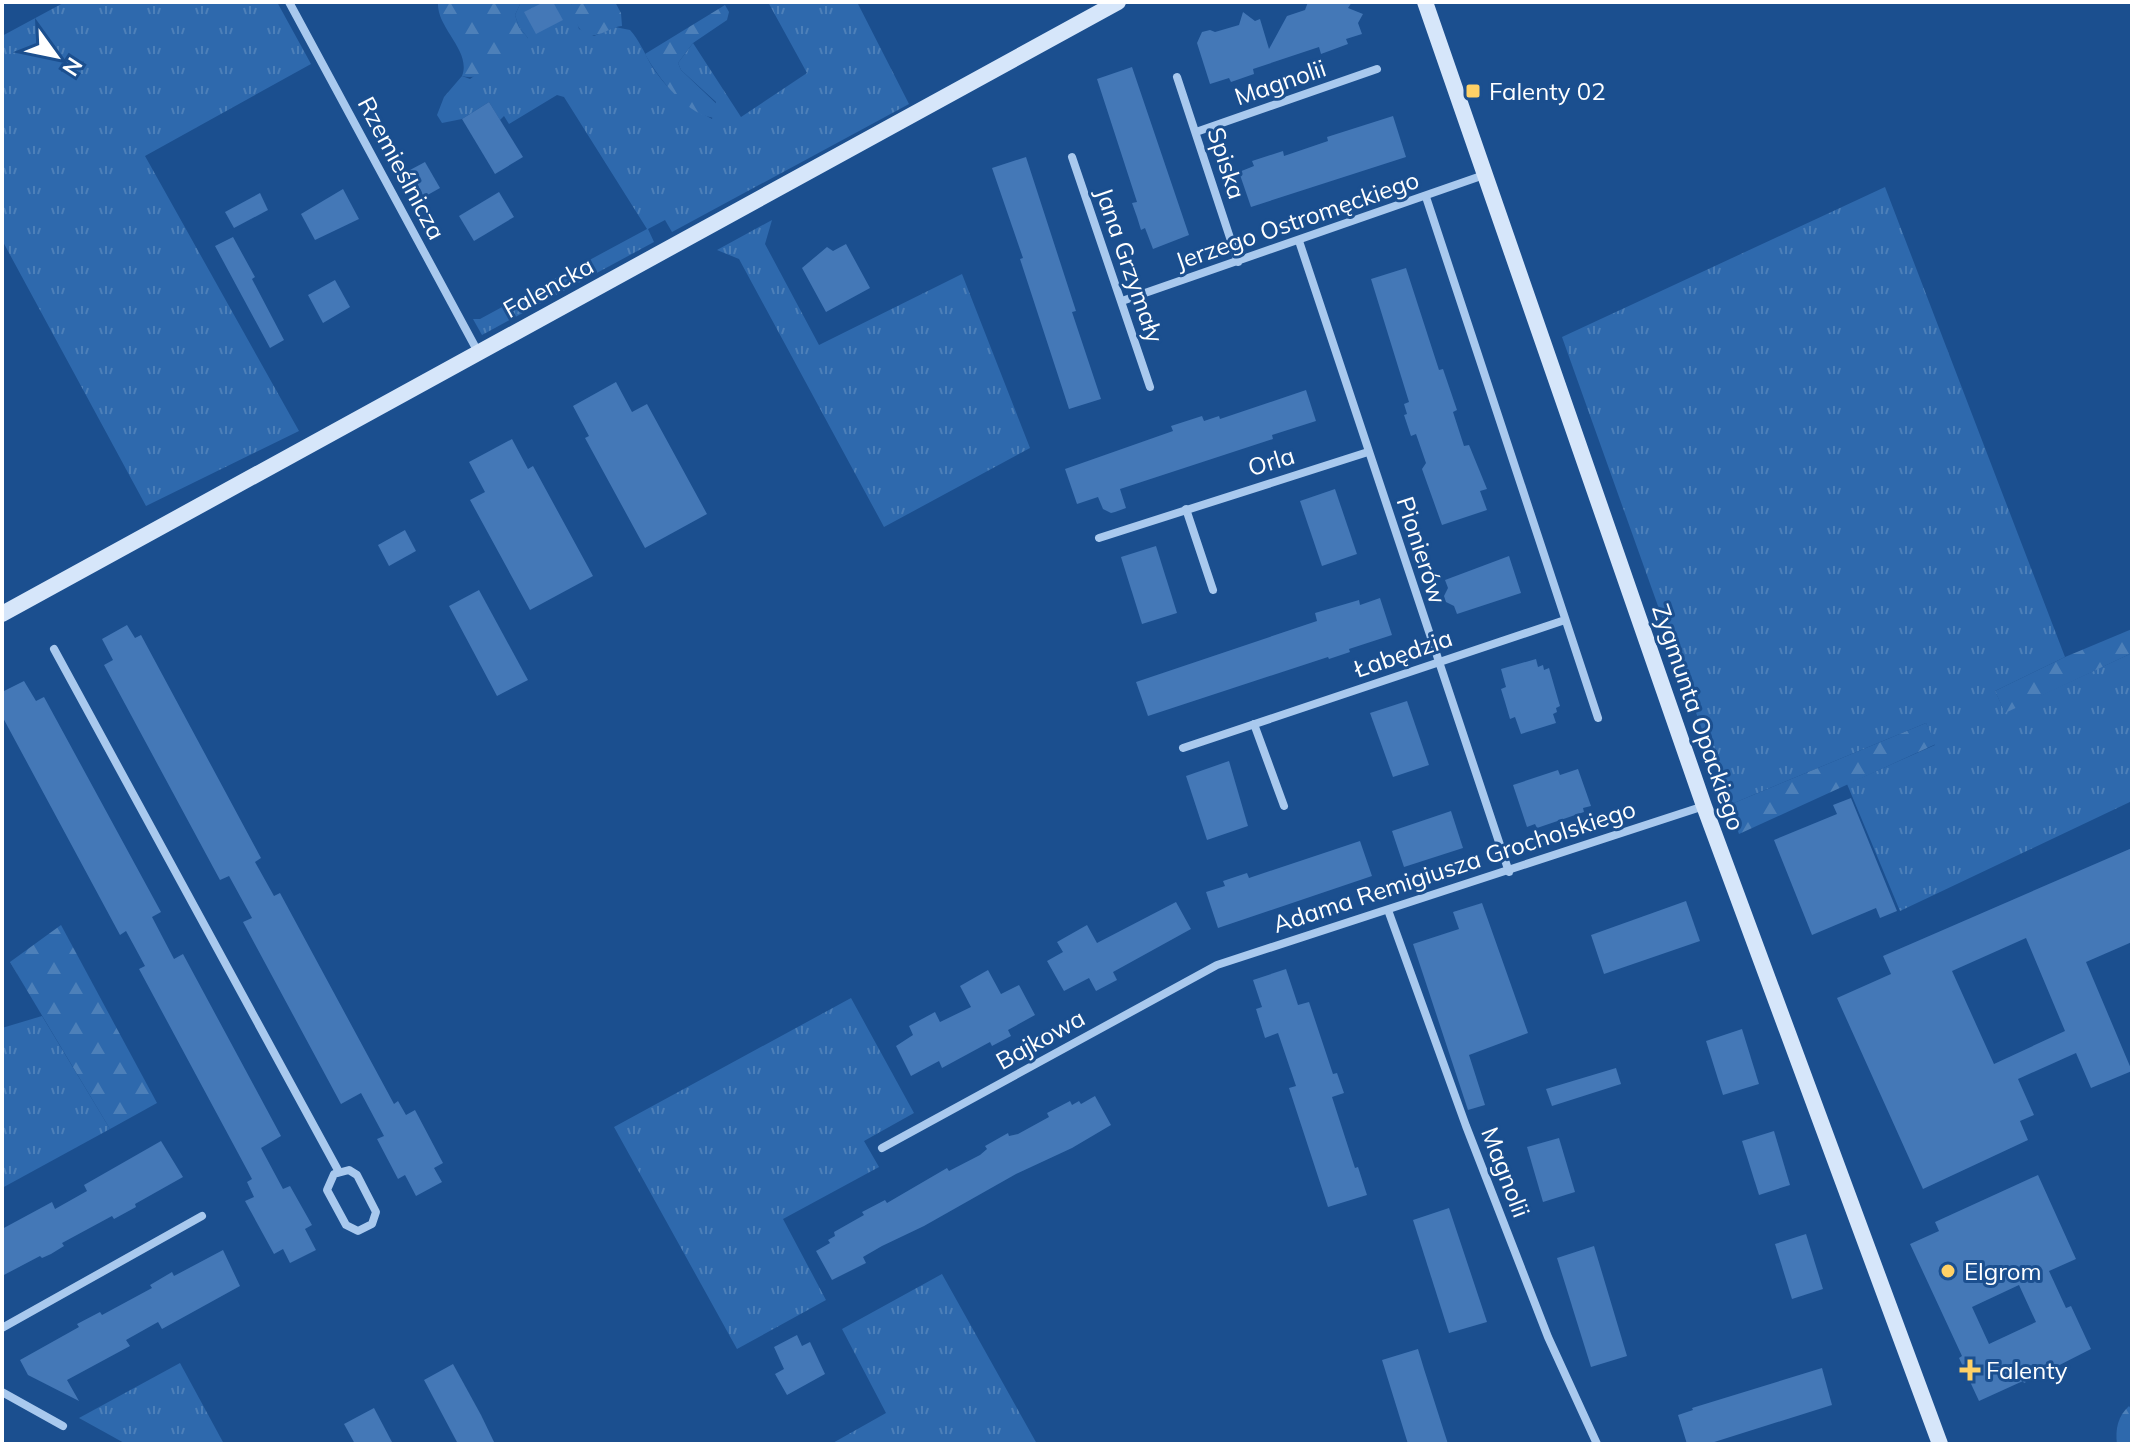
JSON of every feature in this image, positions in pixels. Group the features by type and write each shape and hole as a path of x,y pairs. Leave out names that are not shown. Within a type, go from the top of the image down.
{"street":[{"name":"Rzemieślnicza","path":"289,2 478,352"},
{"name":"Falencka","path":"2,614 1118,2"},
{"name":"Zygmunta Opackiego","path":"1425,2 1704,806 1940,1444"},
{"name":"Magnolii","path":"1196,132 1377,69"},
{"name":"Spiska","path":"1177,77 1238,262"},
{"name":"Jana Grzymały","path":"1072,157 1150,387"},
{"name":"Jerzego Ostromęckiego","path":"1122,301 1484,175"},
{"path":"1426,197 1598,718"},
{"name":"Pionierów","path":"1299,241 1509,872"},
{"name":"Orla","path":"1099,538 1368,452"},
{"path":"1186,509 1213,590"},
{"name":"Łabędzia","path":"1183,748 1565,620"},
{"path":"54,649 339,1172"},
{"path":"1254,724 1284,806"},
{"name":"Adama Remigiusza Grocholskiego","path":"1217,965 1704,806"},
{"name":"Magnolii","path":"1388,910 1466,1126 1557,1361 1597,1444"},
{"name":"Bajkowa","path":"882,1148 1217,965"},
{"path":"349,1170 357,1175 376,1212 372,1224 365,1229 358,1231 346,1225 327,1190 331,1178 339,1172 349,1170"},
{"path":"2,1328 202,1216"},
{"path":"2,1392 63,1426"}],"green space":[{"path":"65,2 277,2 311,64 145,156 299,431 146,506 2,240 2,36"},
{"path":"438,2 521,2 515,15 519,27 528,38 524,50 486,73 462,76 462,58 442,21"},
{"path":"521,2 571,2 579,29 594,36 615,27 630,30 662,81 685,102 712,119 716,102 681,70 678,63 693,43 741,117 807,73 768,2 857,2 909,104 672,232 665,220 648,229 654,242 482,335 473,319 480,319 647,229 564,97 557,95 509,124 504,116 500,120 489,102 462,119 442,123 437,115 444,97 462,76 470,79 528,38 519,27 515,15"},
{"path":"571,2 615,2 621,13 622,26 596,35 585,34 575,20"},
{"path":"725,5 729,12 727,20 693,43 678,63 681,70 723,110 721,118 698,113 687,105 658,75 645,54"},
{"path":"1885,187 2065,657 1995,691 2005,712 2132,653 2132,801 1900,911 1847,784 1935,745 1926,723 1729,805 1562,337"},
{"path":"772,220 765,244 819,345 962,274 1030,448 884,527 739,259 717,250"},
{"path":"2132,629 2132,653 2005,713 1995,691"},
{"path":"1926,723 1936,744 1739,834 1729,805"},
{"path":"61,925 157,1103 110,1129 10,962"},
{"path":"851,998 914,1113 864,1141 879,1167 783,1219 826,1300 737,1349 614,1127"},
{"path":"42,1016 110,1129 2,1188 2,1028"},
{"path":"942,1274 1037,1444 831,1444 886,1413 842,1329"},
{"path":"180,1363 224,1444 126,1444 79,1418"},
{"path":"2129,1406 2132,1411 2132,1444 2117,1444 2118,1423"}],"building":[{"path":"544,2 553,2 563,20 536,34 524,12"},
{"path":"1308,2 1352,2 1348,8 1363,14 1358,23 1362,34 1346,39 1348,44 1321,54 1319,47 1253,69 1254,74 1231,82 1229,78 1210,84 1197,43 1202,32 1215,32 1239,25 1243,12 1255,21 1260,19 1269,49 1287,16 1305,10"},
{"path":"1132,67 1189,235 1153,249 1145,228 1141,230 1132,203 1137,202 1097,79"},
{"path":"489,102 523,157 495,174 462,119"},
{"path":"1393,116 1406,157 1251,207 1239,172 1254,166 1252,161 1283,151 1284,156 1328,141 1327,137"},
{"path":"1026,157 1101,399 1069,409 992,168"},
{"path":"425,162 440,188 424,197 410,170"},
{"path":"343,189 359,219 315,240 301,214"},
{"path":"499,192 514,217 474,241 459,216"},
{"path":"260,193 268,210 234,228 225,212"},
{"path":"233,237 284,340 270,348 215,246"},
{"path":"846,244 870,288 826,312 802,268 827,247 833,251"},
{"path":"1406,268 1439,370 1443,369 1457,410 1453,412 1464,446 1469,445 1487,489 1480,491 1487,510 1442,525 1422,469 1426,463 1416,434 1411,436 1404,415 1407,414 1404,404 1409,402 1371,279"},
{"path":"335,280 350,307 323,323 308,295"},
{"path":"616,382 632,412 647,404 707,514 645,548 585,438 589,436 573,406"},
{"path":"1306,390 1316,421 1272,435 1273,439 1120,489 1126,508 1115,512 1103,509 1098,497 1077,504 1065,469 1173,431 1171,426 1202,416 1204,421 1219,416 1220,419"},
{"path":"512,439 528,469 533,466 593,576 530,610 470,500 485,492 469,462"},
{"path":"1335,489 1357,554 1322,566 1300,501"},
{"path":"405,530 416,551 389,566 378,545"},
{"path":"1156,546 1177,613 1142,624 1121,557"},
{"path":"1509,556 1521,593 1457,614 1454,606 1446,602 1444,596 1448,588 1445,580"},
{"path":"479,590 528,680 497,696 449,606"},
{"path":"1380,598 1392,635 1329,659 1148,716 1136,682 1317,621 1315,613 1359,600 1360,605"},
{"path":"127,625 135,638 141,635 261,858 255,862 274,896 280,893 394,1104 398,1101 406,1115 415,1110 443,1163 434,1168 442,1182 416,1196 405,1175 398,1179 377,1139 384,1136 361,1093 341,1104 243,922 252,918 229,876 220,880 104,665 113,660 102,639"},
{"path":"1536,659 1538,667 1543,665 1544,670 1549,668 1560,706 1553,714 1556,723 1521,734 1515,717 1510,719 1501,689 1506,687 1501,669"},
{"path":"24,681 36,701 44,697 161,912 152,917 174,959 183,954 281,1136 261,1148 283,1189 290,1186 312,1225 305,1229 316,1250 290,1263 283,1249 274,1254 245,1201 254,1197 247,1182 252,1179 139,969 145,966 126,931 120,935 2,716 2,692"},
{"path":"1407,701 1429,765 1393,777 1370,713"},
{"path":"1229,761 1248,826 1207,840 1186,776"},
{"path":"1578,769 1591,806 1583,808 1584,812 1537,828 1535,824 1527,827 1513,785 1558,770 1560,775"},
{"path":"1851,798 1897,911 1880,918 1876,908 1812,935 1774,840 1837,814 1833,805"},
{"path":"1451,811 1463,848 1404,867 1392,831"},
{"path":"1360,841 1372,876 1218,928 1206,892 1225,886 1223,881 1247,873 1249,878"},
{"path":"2132,848 2132,942 2086,962 2132,1071 2091,1088 2076,1053 2018,1079 2034,1115 2020,1121 2028,1140 1923,1189 1837,998 1891,974 1883,956","holes":["2026,938 2065,1031 1994,1064 1952,971"]},
{"path":"1686,901 1700,941 1604,974 1591,935"},
{"path":"1176,902 1191,929 1113,972 1117,980 1096,991 1089,978 1064,991 1047,961 1063,952 1057,942 1087,925 1097,943"},
{"path":"1482,903 1528,1033 1469,1055 1485,1105 1468,1110 1413,944 1459,929 1453,912"},
{"path":"1286,969 1298,1005 1309,1002 1333,1074 1337,1073 1344,1093 1332,1097 1367,1195 1328,1207 1289,1088 1296,1086 1278,1033 1265,1038 1256,1009 1262,1007 1253,980"},
{"path":"988,970 1001,994 1019,985 1035,1015 1008,1030 1011,1036 992,1046 990,1042 942,1068 939,1061 911,1076 896,1046 913,1035 909,1026 935,1012 940,1022 971,1007 960,986"},
{"path":"1742,1029 1759,1084 1723,1095 1706,1041"},
{"path":"1616,1068 1621,1084 1552,1106 1546,1089"},
{"path":"1095,1096 1111,1125 882,1246 863,1257 866,1263 832,1280 816,1251 830,1243 828,1240 835,1236 834,1232 864,1215 862,1212 885,1200 887,1203 947,1168 949,1171 980,1155 987,1149 985,1146 1008,1133 1009,1136 1018,1134 1070,1101 1072,1105 1079,1101 1081,1104"},
{"path":"1774,1131 1790,1185 1759,1195 1742,1141"},
{"path":"1559,1138 1575,1192 1543,1202 1527,1147"},
{"path":"161,1141 183,1177 114,1219 112,1216 62,1243 64,1246 51,1254 40,1256 2,1276 2,1229 52,1202 55,1209 87,1191 84,1185"},
{"path":"2038,1175 2076,1259 2049,1271 2066,1308 2071,1306 2091,1349 2024,1383 1979,1401 1959,1358 1962,1356 1910,1244 1939,1231 1935,1222","holes":["2019,1285 2036,1322 1989,1344 1972,1307"]},
{"path":"1449,1208 1487,1322 1449,1333 1413,1220"},
{"path":"1806,1234 1823,1289 1792,1299 1775,1244"},
{"path":"1594,1246 1627,1356 1591,1367 1557,1258"},
{"path":"223,1250 240,1286 162,1329 158,1322 126,1340 130,1346 67,1380 79,1401 28,1375 20,1360 79,1327 77,1324 100,1312 102,1315 152,1288 150,1285 172,1272 174,1276"},
{"path":"797,1335 802,1346 810,1342 825,1374 787,1395 775,1374 784,1369 774,1347"},
{"path":"1418,1349 1448,1444 1408,1444 1382,1360"},
{"path":"453,1364 495,1444 458,1444 424,1380"},
{"path":"1822,1368 1832,1405 1708,1444 1687,1444 1678,1415"},
{"path":"374,1408 393,1444 355,1444 344,1424"}],"place":[{"name":"Falenty 02","path":"1473,91"},
{"name":"Elgrom","path":"1948,1271"},
{"name":"Falenty","path":"1970,1370"}]}
